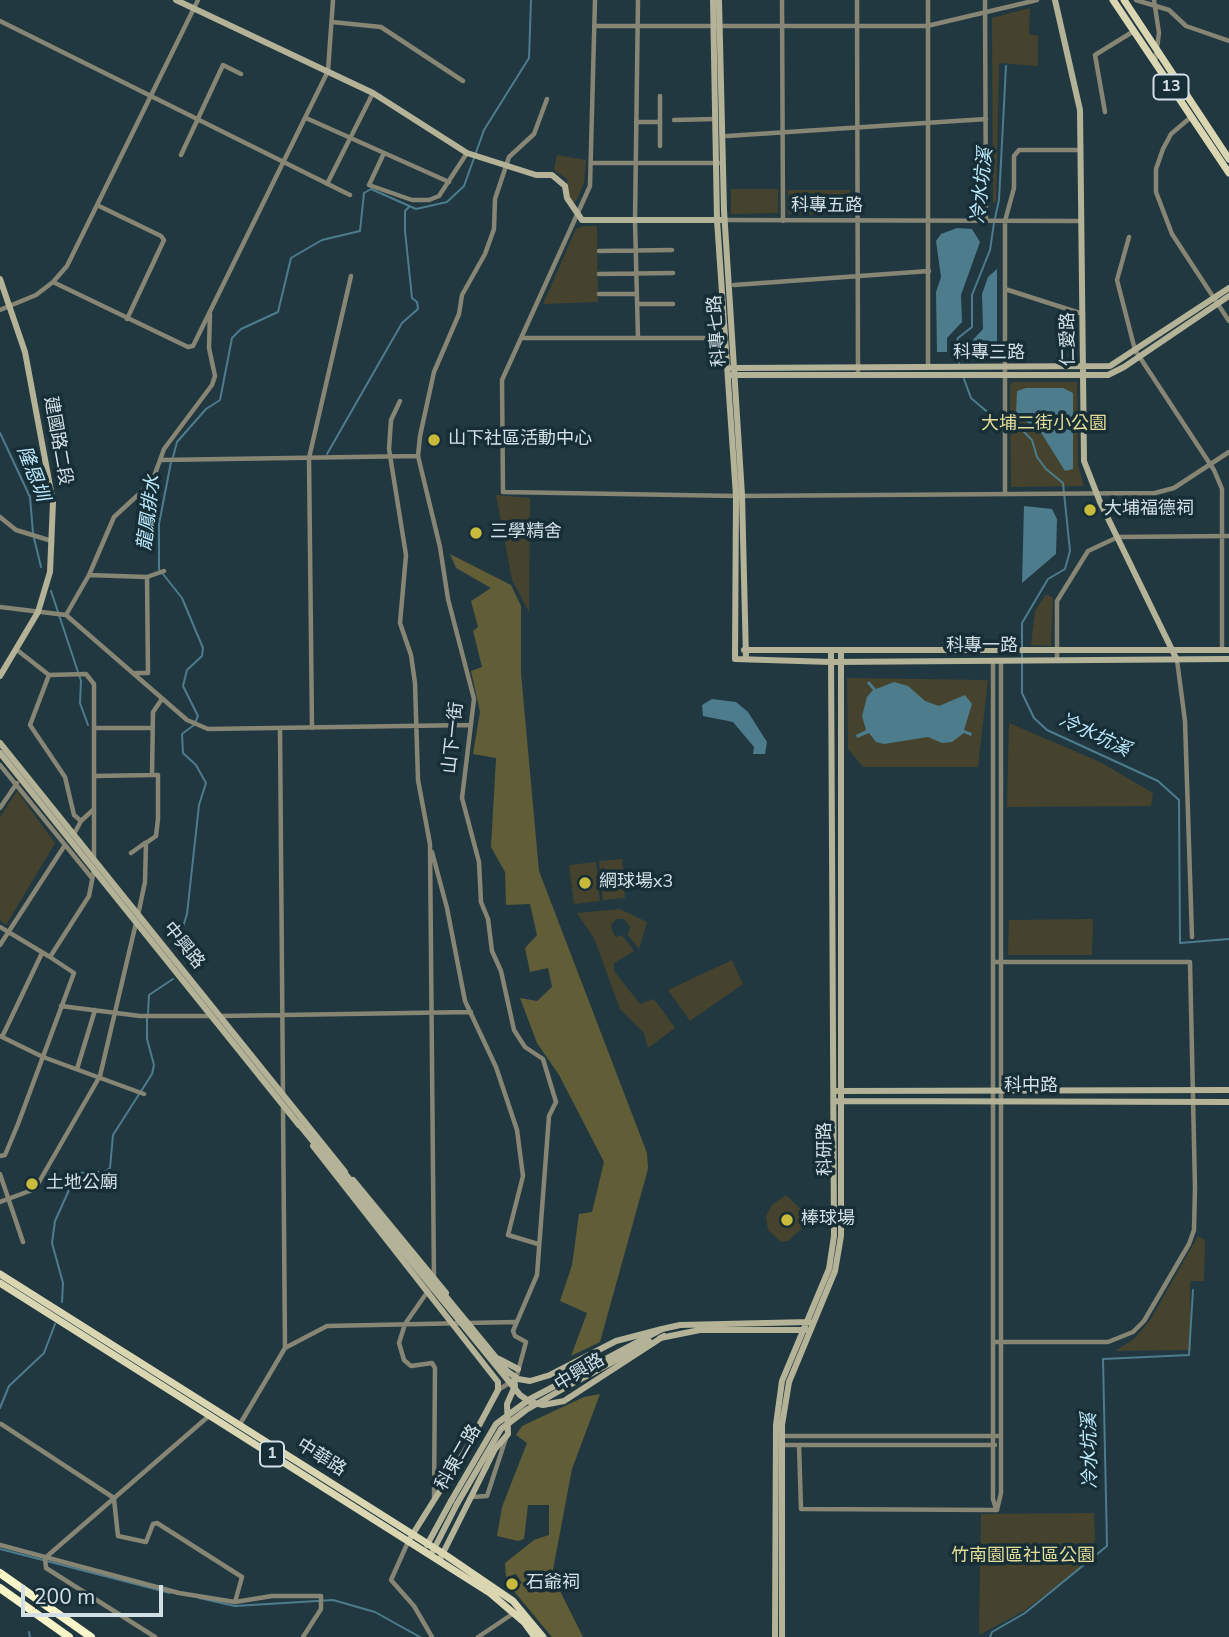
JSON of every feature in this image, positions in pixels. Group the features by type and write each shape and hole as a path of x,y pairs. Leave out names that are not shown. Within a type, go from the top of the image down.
{"highway":[{"path":"0,1573 91,1637"},
{"path":"0,1588 69,1637"}],"main road":[{"name":"13","path":"1113,0 1229,173"},
{"name":"13","path":"1124,0 1229,159"},
{"name":"中華路","path":"0,1274 212,1412"},
{"name":"中華路","path":"0,1283 432,1546 441,1557 517,1611 543,1637"},
{"name":"中華路","path":"238,1428 426,1554 441,1557"},
{"name":"中華路","path":"517,1611 535,1637"}],"street":[{"path":"176,0 373,93 467,153 536,175 552,175 560,180 577,214"},
{"path":"0,310 53,282 67,266 198,0"},
{"path":"53,282 188,347 193,346 328,71 333,0"},
{"path":"595,0 590,186 502,380 502,487 507,494 1155,494 1174,488 1229,452"},
{"path":"638,0 635,163 638,338"},
{"name":"科專七路","path":"713,0 717,27 724,338 730,372"},
{"name":"科專七路","path":"719,0 715,119 719,164"},
{"path":"782,0 783,221"},
{"path":"857,0 858,371"},
{"path":"928,0 928,368"},
{"path":"985,0 988,221"},
{"path":"595,26 927,26 1037,0"},
{"name":"仁愛路","path":"1055,0 1080,110 1084,461 1177,660"},
{"path":"1136,0 1154,2 1169,10 1186,26 1229,41"},
{"path":"1154,2 1159,33 1155,63"},
{"path":"0,21 350,195"},
{"path":"332,22 381,27 463,81"},
{"path":"1105,112 1095,55 1133,31"},
{"path":"181,155 223,65 241,74"},
{"path":"327,184 373,93"},
{"path":"660,96 660,146"},
{"name":"山下一街","path":"516,1322 537,1275 549,1116 556,1102 543,1059 525,1048 514,1030 500,964 492,951 488,919 481,902 479,862 462,799 474,699 448,599 440,547 418,456 419,436 434,372 459,314 462,295 483,259 494,229 495,199 509,157 534,134 547,99"},
{"path":"1191,117 1171,134 1163,149 1154,179 1156,192 1172,234 1229,321"},
{"path":"306,118 449,182"},
{"path":"674,120 715,119"},
{"path":"727,136 986,119"},
{"path":"636,122 660,122"},
{"path":"1005,494 1003,221 1014,188 1014,156 1019,150 1081,150"},
{"path":"384,153 369,186 401,198 429,200 439,196 467,153"},
{"path":"592,163 719,164"},
{"path":"97,205 161,236 164,240 127,319"},
{"name":"科專五路","path":"577,214 582,220 635,221 1081,221"},
{"name":"科專七路","path":"721,220 739,495 746,659"},
{"path":"1129,237 1117,280 1135,350 1210,465 1222,489 1226,536 1226,650"},
{"path":"599,251 673,250"},
{"path":"734,285 929,271"},
{"path":"599,274 673,273"},
{"path":"312,728 309,458 351,276"},
{"name":"建國路二段","path":"0,279 26,352 53,502 50,572 38,612 0,676"},
{"name":"科專三路","path":"730,372 1005,371 1108,374 1139,358 1229,288"},
{"path":"1005,289 1083,314"},
{"path":"599,294 637,293"},
{"name":"科專三路","path":"1084,372 1110,366 1215,301 1229,296"},
{"path":"638,304 673,304"},
{"path":"63,615 89,575 114,516 152,482 163,460 164,449 181,422 205,397 212,385 215,376 209,348 210,311"},
{"path":"522,338 724,338"},
{"name":"科專三路","path":"858,371 928,368 958,371"},
{"path":"400,401 391,420 390,457 406,555 400,623 411,655 418,780 466,1001 500,1077 517,1130 523,1176 508,1235 538,1244"},
{"path":"163,460 418,456"},
{"name":"科專七路","path":"735,659 739,495"},
{"path":"0,517 16,530 34,538 52,541"},
{"path":"1057,661 1057,601 1088,551 1118,537 1226,536"},
{"path":"89,575 147,577 163,571"},
{"path":"135,673 148,673 147,577"},
{"path":"0,607 63,615 190,722 208,729 470,725"},
{"path":"16,650 49,675 81,675 94,684 93,878 89,896 50,957"},
{"name":"科專一路","path":"735,650 1226,650"},
{"name":"科研路","path":"831,651 837,1091"},
{"name":"科研路","path":"782,1637 779,1436 782,1381 835,1271 841,1236 837,1091 841,651"},
{"path":"996,1510 993,1499 993,1342 997,1101 1001,1092 1001,661 998,651"},
{"path":"996,1510 1001,1493 997,1101 993,1092 993,662 998,651"},
{"name":"科專一路","path":"735,659 831,662 1229,659"},
{"path":"1177,660 1185,721 1192,937"},
{"path":"49,675 30,725 65,777 74,816 81,821"},
{"path":"152,775 153,712 162,699"},
{"path":"95,728 152,728"},
{"path":"238,1428 285,1348 280,729"},
{"name":"中興路","path":"0,743 74,834 137,922 520,1395 530,1402 543,1405 564,1401 663,1333"},
{"name":"中興路","path":"0,753 19,781 138,913 342,1170 507,1371 518,1379 530,1381 550,1375 616,1341 663,1333"},
{"path":"0,765 19,781 65,845 93,878"},
{"path":"95,776 158,775 156,836 131,853"},
{"path":"1,805 19,781"},
{"path":"74,834 81,821 95,809"},
{"path":"0,1202 35,1189 100,1076 137,922 145,881 146,843"},
{"path":"430,844 435,1278 405,1324 399,1343 404,1360 411,1366 432,1363 435,1368 434,1500"},
{"path":"0,945 65,845"},
{"path":"0,927 74,973 5,1155 0,1156"},
{"path":"42,953 1,1037 43,1057 142,1093"},
{"path":"993,962 1190,962 1194,1230 1178,1266 1144,1321 1127,1336 1108,1342 993,1342"},
{"path":"61,1006 147,1016 471,1012"},
{"path":"77,1069 96,1010"},
{"name":"科中路","path":"837,1091 1229,1090"},
{"name":"科中路","path":"837,1101 1229,1101"},
{"name":"中興路","path":"298,1123 348,1193 429,1290 498,1382 498,1390"},
{"name":"中興路","path":"342,1170 361,1187 516,1379"},
{"path":"0,1174 23,1242"},
{"path":"285,1348 330,1325 516,1322 513,1334 526,1342 507,1404 508,1434 487,1496 471,1497"},
{"name":"科東二路","path":"426,1554 496,1424 530,1399 663,1333 707,1326 811,1322"},
{"name":"科東二路","path":"740,1326 807,1331"},
{"name":"中興路","path":"499,1359 519,1369"},
{"path":"432,1637 414,1606 391,1580 412,1534 498,1390 516,1379"},
{"path":"494,1398 502,1396 507,1404"},
{"path":"45,1558 212,1412"},
{"path":"1,1424 114,1498"},
{"path":"441,1557 495,1449 508,1434"},
{"path":"779,1436 1000,1436"},
{"path":"779,1446 1000,1446"},
{"name":"科研路","path":"775,1637 779,1446"},
{"path":"799,1446 801,1509 996,1510"},
{"path":"114,1498 118,1536 146,1542 153,1524 156,1523 242,1577 234,1602"},
{"path":"0,1545 144,1586 234,1602 272,1596 322,1600 303,1637"},
{"path":"45,1558 46,1568 155,1637"},
{"path":"478,1637 517,1611"}],"green space":[{"path":"1030,8 1029,35 1038,35 1038,66 999,63 996,201 993,204 992,18"},
{"path":"557,155 586,160 584,183 576,202 572,202 568,196 567,179 554,170"},
{"path":"731,189 778,189 778,213 731,214"},
{"path":"788,190 850,190 850,215 788,214"},
{"path":"597,226 598,302 543,304 576,229"},
{"name":"大埔二街小公園","path":"1013,382 1077,382 1078,465 1084,486 1011,487 1010,385"},
{"path":"496,495 530,498 529,612 512,580"},
{"path":"1046,594 1053,598 1051,646 1031,645 1035,611"},
{"path":"847,678 988,680 978,767 863,767 848,749"},
{"path":"1009,723 1100,762 1153,793 1151,806 1007,807"},
{"path":"17,791 55,843 6,925 0,920 0,817"},
{"path":"622,859 625,898 603,900 599,861"},
{"name":"網球場x3","path":"596,862 600,901 574,904 569,865"},
{"path":"620,909 647,922 639,949 628,935 630,927 624,919 616,919 611,925 616,937 622,935 634,951 614,963 614,971 640,1004 654,999 675,1028 648,1048 644,1033 620,1009 594,938 577,913"},
{"path":"1093,919 1092,955 1008,955 1009,920"},
{"path":"732,960 743,984 690,1021 668,990"},
{"name":"棒球場","path":"786,1195 807,1215 808,1223 788,1241 781,1242 768,1230 766,1216 772,1205"},
{"path":"1198,1236 1205,1240 1204,1281 1190,1281 1191,1350 1115,1351 1134,1339 1151,1319"},
{"name":"竹南園區社區公園","path":"1094,1513 1095,1539 1089,1561 1024,1611 979,1635 981,1514"}],"shaded area":[{"path":"450,554 511,585 521,606 521,673 539,871 647,1153 648,1169 600,1342 571,1356 587,1313 560,1301 572,1265 579,1214 592,1212 604,1162 559,1075 537,1043 520,998 537,1001 552,987 548,968 530,972 525,948 537,935 530,904 506,905 505,872 491,847 496,758 473,754 480,712 471,671 482,667 473,631 478,627 471,601 491,588 456,568"},
{"path":"600,1394 572,1469 552,1575 583,1637 552,1637 512,1589 522,1583 516,1574 506,1577 505,1563 534,1540 549,1535 549,1505 528,1505 524,1539 518,1541 497,1536 502,1507 527,1443 516,1435 522,1426 584,1397"}],"water":[{"path":"957,228 972,229 980,242 961,295 962,322 947,338 947,352 937,352 936,292 941,277 936,241 941,234"},
{"path":"997,269 997,352 994,355 975,355 969,352 970,343 983,329 982,294 988,277"},
{"path":"1026,388 1063,388 1073,393 1073,469 1065,471 1040,431 1016,415 1017,391"},
{"path":"1024,506 1052,509 1057,519 1056,554 1022,583"},
{"path":"869,681 876,689 894,682 908,686 925,701 939,706 965,695 972,704 964,730 972,733 971,736 964,733 952,742 942,743 928,737 884,744 876,742 869,733 857,738 856,735 866,730 862,716 867,697 873,690 867,683"},
{"path":"712,699 736,702 748,712 767,742 765,754 753,754 754,747 733,722 703,716 702,705"}],"waterway":[{"name":"龍鳳排水","path":"173,457 177,442 206,409 220,400 232,338 241,329 278,312 291,258 322,240 360,231 364,193 371,189 416,209 447,202 464,186 484,130 529,58 531,0"},
{"name":"冷水坑溪","path":"995,218 999,200 1006,66"},
{"path":"327,454 402,323 418,309 417,302 412,298 405,231 405,211 409,207"},
{"name":"冷水坑溪","path":"959,363 954,349 958,338 972,327 972,295 990,250 994,223"},
{"name":"冷水坑溪","path":"964,379 971,398 992,416 1018,426 1032,440 1037,457 1046,469 1063,483 1070,551 1065,569 1048,579 1022,623 1022,693 1034,718 1047,730 1158,781 1179,800 1180,943 1229,939"},
{"name":"隆恩圳","path":"0,433 30,497 33,533"},
{"name":"龍鳳排水","path":"159,570 159,524 171,462"},
{"name":"隆恩圳","path":"34,538 41,567"},
{"name":"龍鳳排水","path":"163,574 182,598 203,648 202,656 187,670 183,686 198,716 194,725 182,734 183,753 196,765 206,783 199,805 187,914 181,933 183,957"},
{"name":"隆恩圳","path":"51,591 81,681 80,703 88,725"},
{"name":"龍鳳排水","path":"148,1013 149,995 173,979"},
{"name":"龍鳳排水","path":"62,1302 63,1283 52,1243 55,1221 74,1179 81,1173 104,1172 110,1168 113,1135 152,1074 154,1065 147,1039 147,1018"},
{"name":"冷水坑溪","path":"990,1637 992,1632 1025,1613 1107,1546 1103,1359 1189,1355 1193,1290"},
{"name":"龍鳳排水","path":"0,1408 9,1386 44,1353 55,1324"},
{"path":"0,1549 170,1593"},
{"path":"199,1598 235,1606 333,1600 375,1612 420,1637"},
{"path":"29,1632 30,1637"}],"place":[{"name":"山下社區活動中心","path":"434,440"},
{"name":"大埔福德祠","path":"1090,510"},
{"name":"三學精舍","path":"476,533"},
{"name":"網球場x3","path":"585,883"},
{"name":"土地公廟","path":"32,1184"},
{"name":"棒球場","path":"787,1220"},
{"name":"石爺祠","path":"512,1584"}]}
